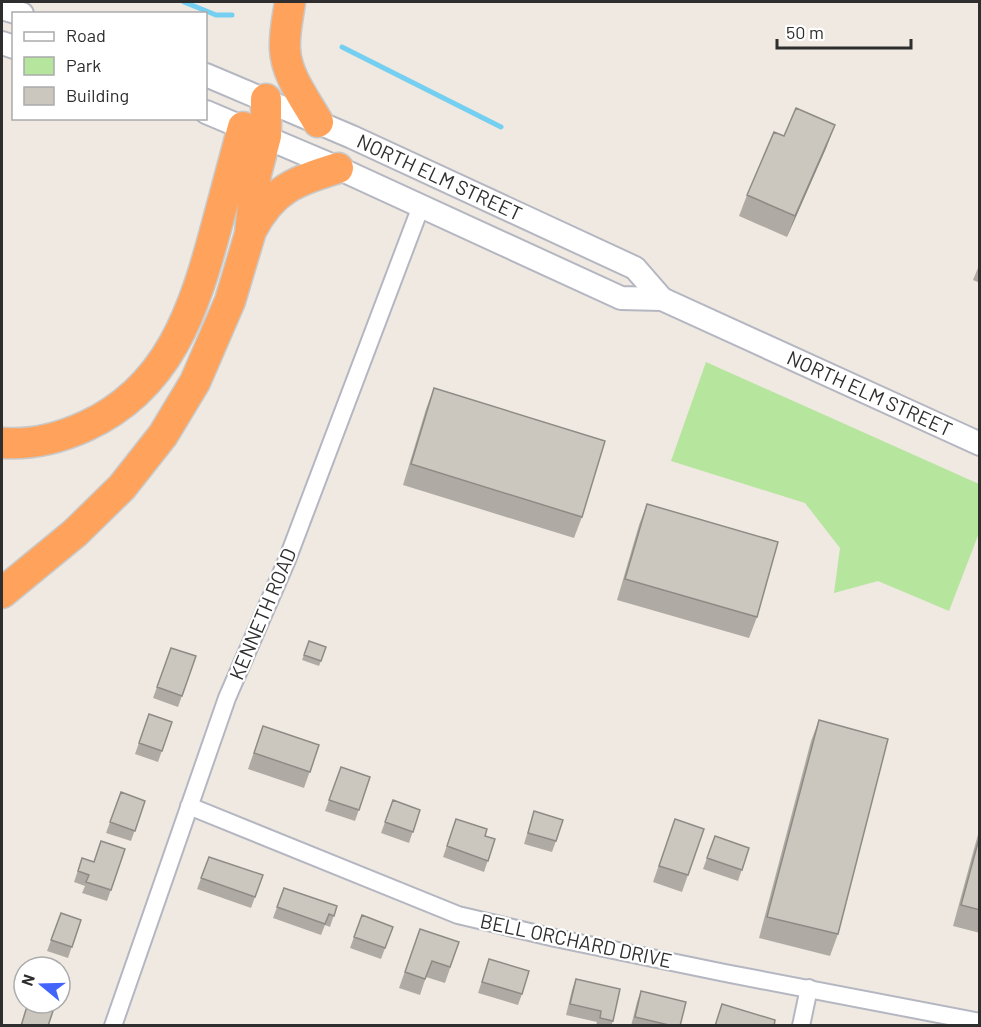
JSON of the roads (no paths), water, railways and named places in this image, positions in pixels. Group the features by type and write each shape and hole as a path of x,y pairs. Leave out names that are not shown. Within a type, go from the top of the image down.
{"highway":[{"path":"290,2 285,36 286,61 318,122"},
{"path":"2,443 32,442 78,430 100,420 119,407 152,377 178,337 198,290 266,99"},
{"path":"250,234 256,174 255,132"},
{"path":"2,593 100,510 122,487 163,435 195,382 220,328 250,234 260,214 279,192 302,179 338,168"}],"main road":[{"name":"NORTH ELM STREET","path":"207,75 318,122 635,268 662,299"},
{"name":"NORTH ELM STREET","path":"207,112 338,168 621,298 662,299 980,444"}],"street":[{"name":"KENNETH ROAD","path":"113,1026 227,698 280,577 421,206"},
{"name":"BELL ORCHARD DRIVE","path":"189,806 458,915 578,943 980,1022"},
{"path":"801,1026 809,988"}],"waterway":[{"path":"184,2 216,15 232,15"},
{"path":"342,47 501,127"}]}
